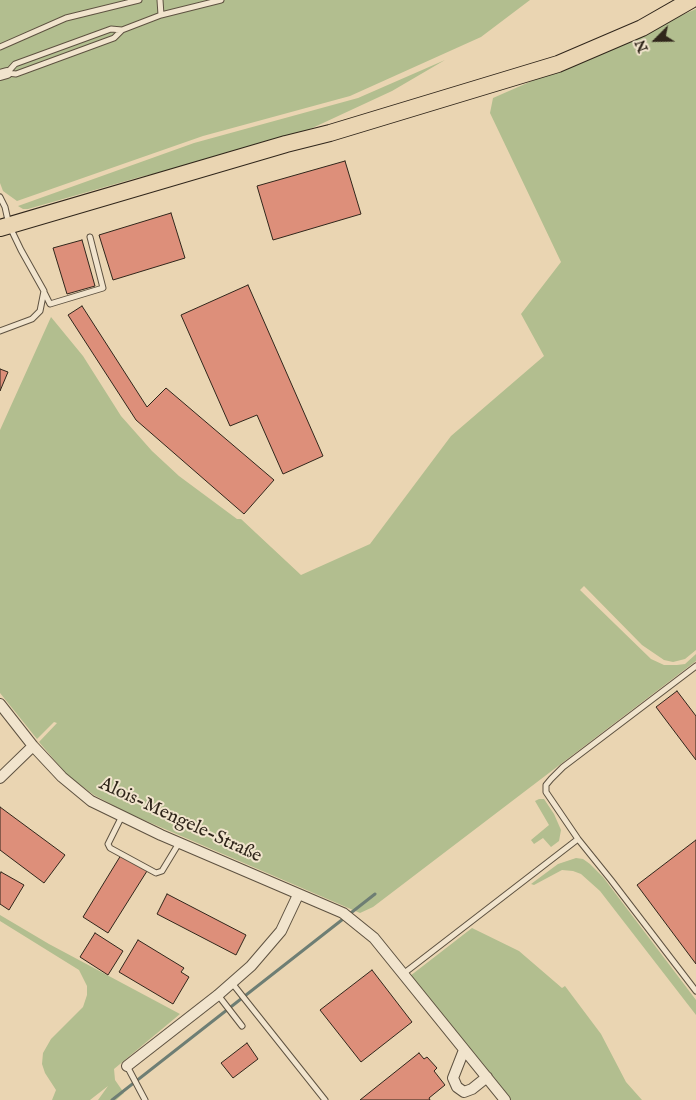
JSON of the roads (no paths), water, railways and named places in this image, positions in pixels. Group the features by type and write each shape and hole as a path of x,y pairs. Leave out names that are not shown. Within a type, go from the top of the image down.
{"main road":[{"path":"5,226 258,151 330,133 558,64 642,28 691,0"}],"street":[{"name":"Alois-Mengele-Straße","path":"0,704 33,746 62,777 91,801 179,843 343,913 374,938 505,1100"},
{"path":"0,778 33,746"},
{"path":"127,1066 252,966 282,931 298,895"},
{"path":"464,1050 453,1078 457,1088 464,1092 472,1089 487,1077"}],"lane":[{"path":"0,47 66,18 139,0"},
{"path":"160,0 161,15"},
{"path":"3,74 16,74 114,38 122,30 161,15 221,0"},
{"path":"3,74 15,64 111,29 122,30"},
{"path":"0,197 5,207 5,226 50,304 104,288 90,237"},
{"path":"0,332 32,319 40,311 44,291"},
{"path":"696,666 563,767 546,785 546,792 551,801 578,839 696,991"},
{"path":"122,816 108,844 110,848 156,873 162,872 179,843"},
{"path":"402,974 578,839"},
{"path":"232,983 325,1100"},
{"path":"218,995 242,1026"},
{"path":"127,1066 144,1100"}],"waterway":[{"path":"112,1100 375,894"}]}
